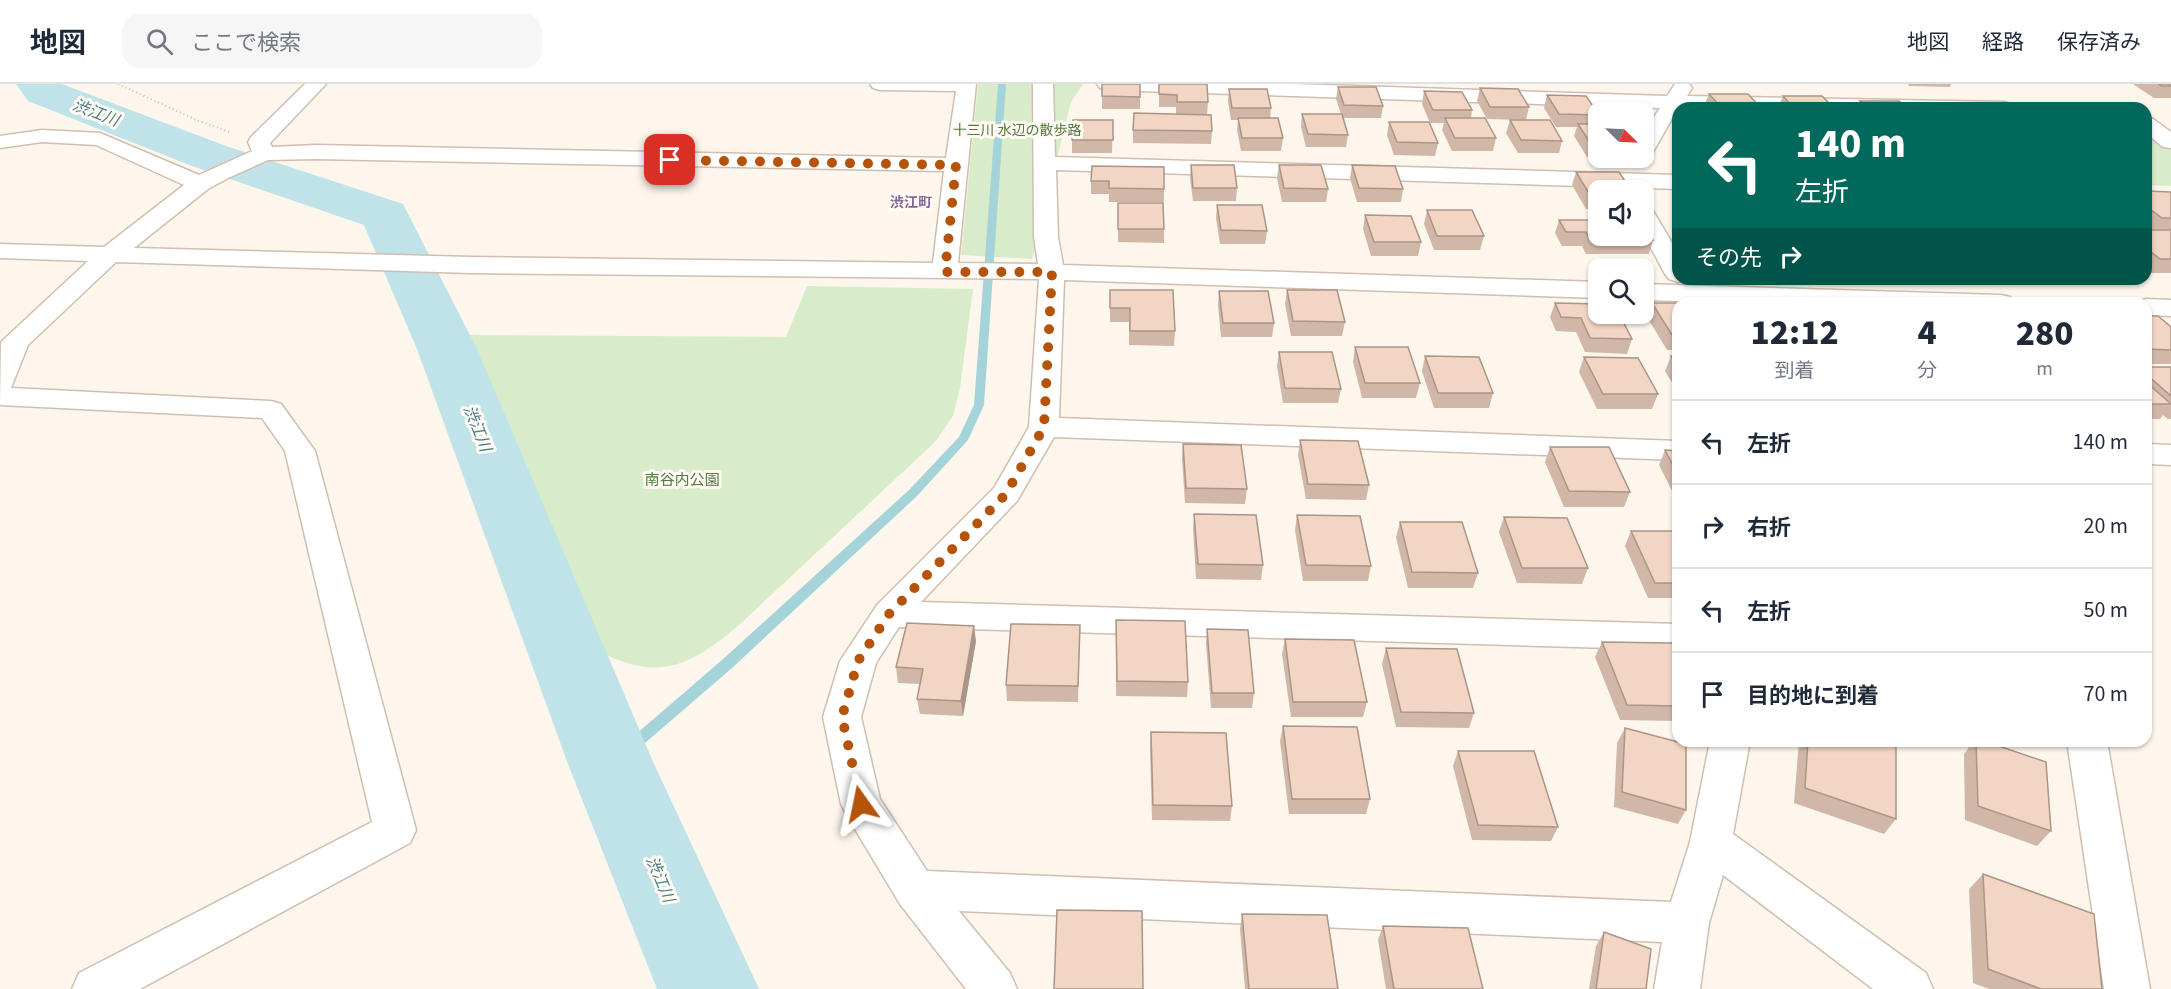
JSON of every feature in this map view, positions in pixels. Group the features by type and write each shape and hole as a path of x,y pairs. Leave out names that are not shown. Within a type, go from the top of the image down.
{"street":[{"path":"0,383 15,342 110,254 210,178 262,148 310,90 339,84"},
{"path":"880,84 967,85 956,165 951,272"},
{"path":"994,989 915,890 861,804 842,717 858,661 889,614 1006,494 1044,427 1039,272 1046,237 1043,84"},
{"path":"1107,84 1671,102"},
{"path":"1654,132 1684,84"},
{"path":"2152,115 2171,142"},
{"path":"0,142 42,136 100,139 210,178"},
{"path":"262,148 316,152 956,165"},
{"path":"1045,163 1588,184"},
{"path":"1654,184 1672,182"},
{"path":"1654,230 1672,259"},
{"path":"0,251 470,265 1039,272 1588,290"},
{"path":"1654,291 1689,287 1884,297"},
{"path":"2152,308 2171,308"},
{"path":"0,330 27,331"},
{"path":"0,396 271,410 300,451 395,830 95,989"},
{"path":"1044,427 1672,451"},
{"path":"2152,454 2171,455"},
{"path":"889,614 1672,637"},
{"path":"1677,989 1687,923 1712,842 1729,747"},
{"path":"2088,747 2127,989"},
{"path":"1712,842 1910,989"},
{"path":"915,890 1687,923"}],"path":[{"path":"118,84 262,148"}],"green space":[{"name":"十三川 水辺の散歩路","path":"978,84 1083,84 1071,102 1032,259 961,255"},
{"path":"2152,131 2171,145 2171,186 2152,185"},
{"name":"南谷内公園","path":"807,286 973,289 960,388 953,416 935,442 739,625 704,652 672,666 655,667 637,666 596,650 465,335 786,337"}],"building":[{"path":"1102,84 1140,84 1140,97 1102,96"},
{"path":"1159,84 1207,84 1208,102 1177,102 1177,95 1159,94"},
{"path":"1338,87 1376,87 1383,106 1344,105"},
{"path":"1480,88 1518,89 1529,107 1490,107"},
{"path":"1229,89 1267,89 1271,108 1232,108"},
{"path":"1424,91 1462,92 1472,110 1433,110"},
{"path":"1709,94 1748,94 1755,102 1716,102"},
{"path":"1547,95 1586,96 1590,102 1588,102 1588,115 1559,114"},
{"path":"1783,96 1822,96 1828,102 1788,102"},
{"path":"1860,101 1900,102 1861,102"},
{"path":"1134,113 1211,115 1212,131 1133,130"},
{"path":"1302,114 1342,114 1348,135 1308,134"},
{"path":"1238,118 1278,118 1283,138 1242,138"},
{"path":"1445,118 1485,118 1496,138 1455,138"},
{"path":"1073,120 1113,120 1113,140 1072,140"},
{"path":"1510,120 1550,120 1562,141 1521,140"},
{"path":"1389,122 1429,122 1438,143 1397,142"},
{"path":"1578,124 1588,124 1588,139"},
{"path":"1191,165 1234,165 1237,188 1193,188"},
{"path":"1279,165 1321,165 1328,189 1284,188"},
{"path":"1352,165 1395,166 1403,189 1359,188"},
{"path":"1092,166 1164,167 1164,189 1109,188 1109,181 1091,181"},
{"path":"1576,172 1619,172 1624,180 1588,180 1588,192"},
{"path":"2152,191 2171,192 2171,218 2162,218 2152,210"},
{"path":"1118,203 1163,203 1164,229 1118,229"},
{"path":"1217,205 1262,205 1267,231 1221,230"},
{"path":"1427,210 1472,210 1484,236 1437,236"},
{"path":"1365,215 1411,216 1421,242 1374,242"},
{"path":"1559,220 1588,220 1588,236 1586,232 1566,232"},
{"path":"2152,230 2171,230 2171,259 2160,259 2152,253"},
{"path":"1110,290 1173,290 1175,331 1130,331 1130,308 1110,308"},
{"path":"1287,290 1337,290 1345,322 1293,321"},
{"path":"1219,291 1268,291 1274,323 1223,323"},
{"path":"1555,303 1588,304 1588,324 1624,324 1632,339 1590,338 1581,318 1561,317"},
{"path":"1654,303 1672,303 1672,335"},
{"path":"2152,316 2158,316 2171,327 2171,350 2152,349"},
{"path":"1355,347 1408,347 1420,383 1365,383"},
{"path":"1279,352 1332,352 1341,389 1285,388"},
{"path":"1425,356 1479,357 1493,393 1438,393"},
{"path":"1584,357 1638,358 1658,394 1603,394"},
{"path":"2152,367 2171,367 2171,396 2152,379"},
{"path":"2152,387 2171,404 2152,404"},
{"path":"1300,440 1358,441 1369,485 1308,484"},
{"path":"1183,444 1241,445 1247,489 1186,488"},
{"path":"1550,447 1609,447 1630,492 1569,491"},
{"path":"1665,450 1672,451 1672,463"},
{"path":"1194,514 1256,515 1263,565 1198,564"},
{"path":"1297,515 1360,516 1371,566 1306,565"},
{"path":"1504,517 1567,518 1588,568 1522,568"},
{"path":"1400,522 1462,522 1478,573 1412,572"},
{"path":"1631,531 1672,531 1672,583 1655,583"},
{"path":"1116,620 1185,621 1188,682 1117,681"},
{"path":"907,623 974,626 961,701 917,699 923,669 896,667"},
{"path":"1011,624 1080,625 1078,686 1006,685"},
{"path":"1207,629 1248,630 1254,693 1212,693"},
{"path":"1285,639 1354,640 1367,702 1293,702"},
{"path":"1602,642 1672,643 1672,706 1627,705"},
{"path":"1386,648 1457,649 1474,713 1401,712"},
{"path":"1283,726 1357,727 1370,799 1292,799"},
{"path":"1625,728 1672,740 1672,747 1686,747 1686,810 1622,792"},
{"path":"1151,732 1226,733 1232,806 1153,805"},
{"path":"1808,747 1896,747 1896,819 1805,788"},
{"path":"1976,747 2002,747 2046,762 2051,831 1978,806"},
{"path":"1458,751 1534,751 1558,827 1478,825"},
{"path":"1983,874 2094,914 2102,989 2041,989 1988,969"},
{"path":"1057,910 1142,911 1143,989 1054,989"},
{"path":"1242,914 1327,915 1338,989 1249,989"},
{"path":"1383,926 1468,928 1483,989 1394,989"},
{"path":"1604,932 1651,949 1646,989 1596,989"}],"waterway":[{"name":"渋江川","path":"37,84 43,92 209,156 385,215 447,349 611,764 708,989"},
{"path":"611,764 727,664 913,493 964,438 979,405 1002,84"}],"district":[{"name":"渋江町","path":"911,202"}],"route":[{"path":"670,160 956,165 945,272 1052,272 1044,427 1006,494 889,614 858,661 842,717 861,804"}]}
